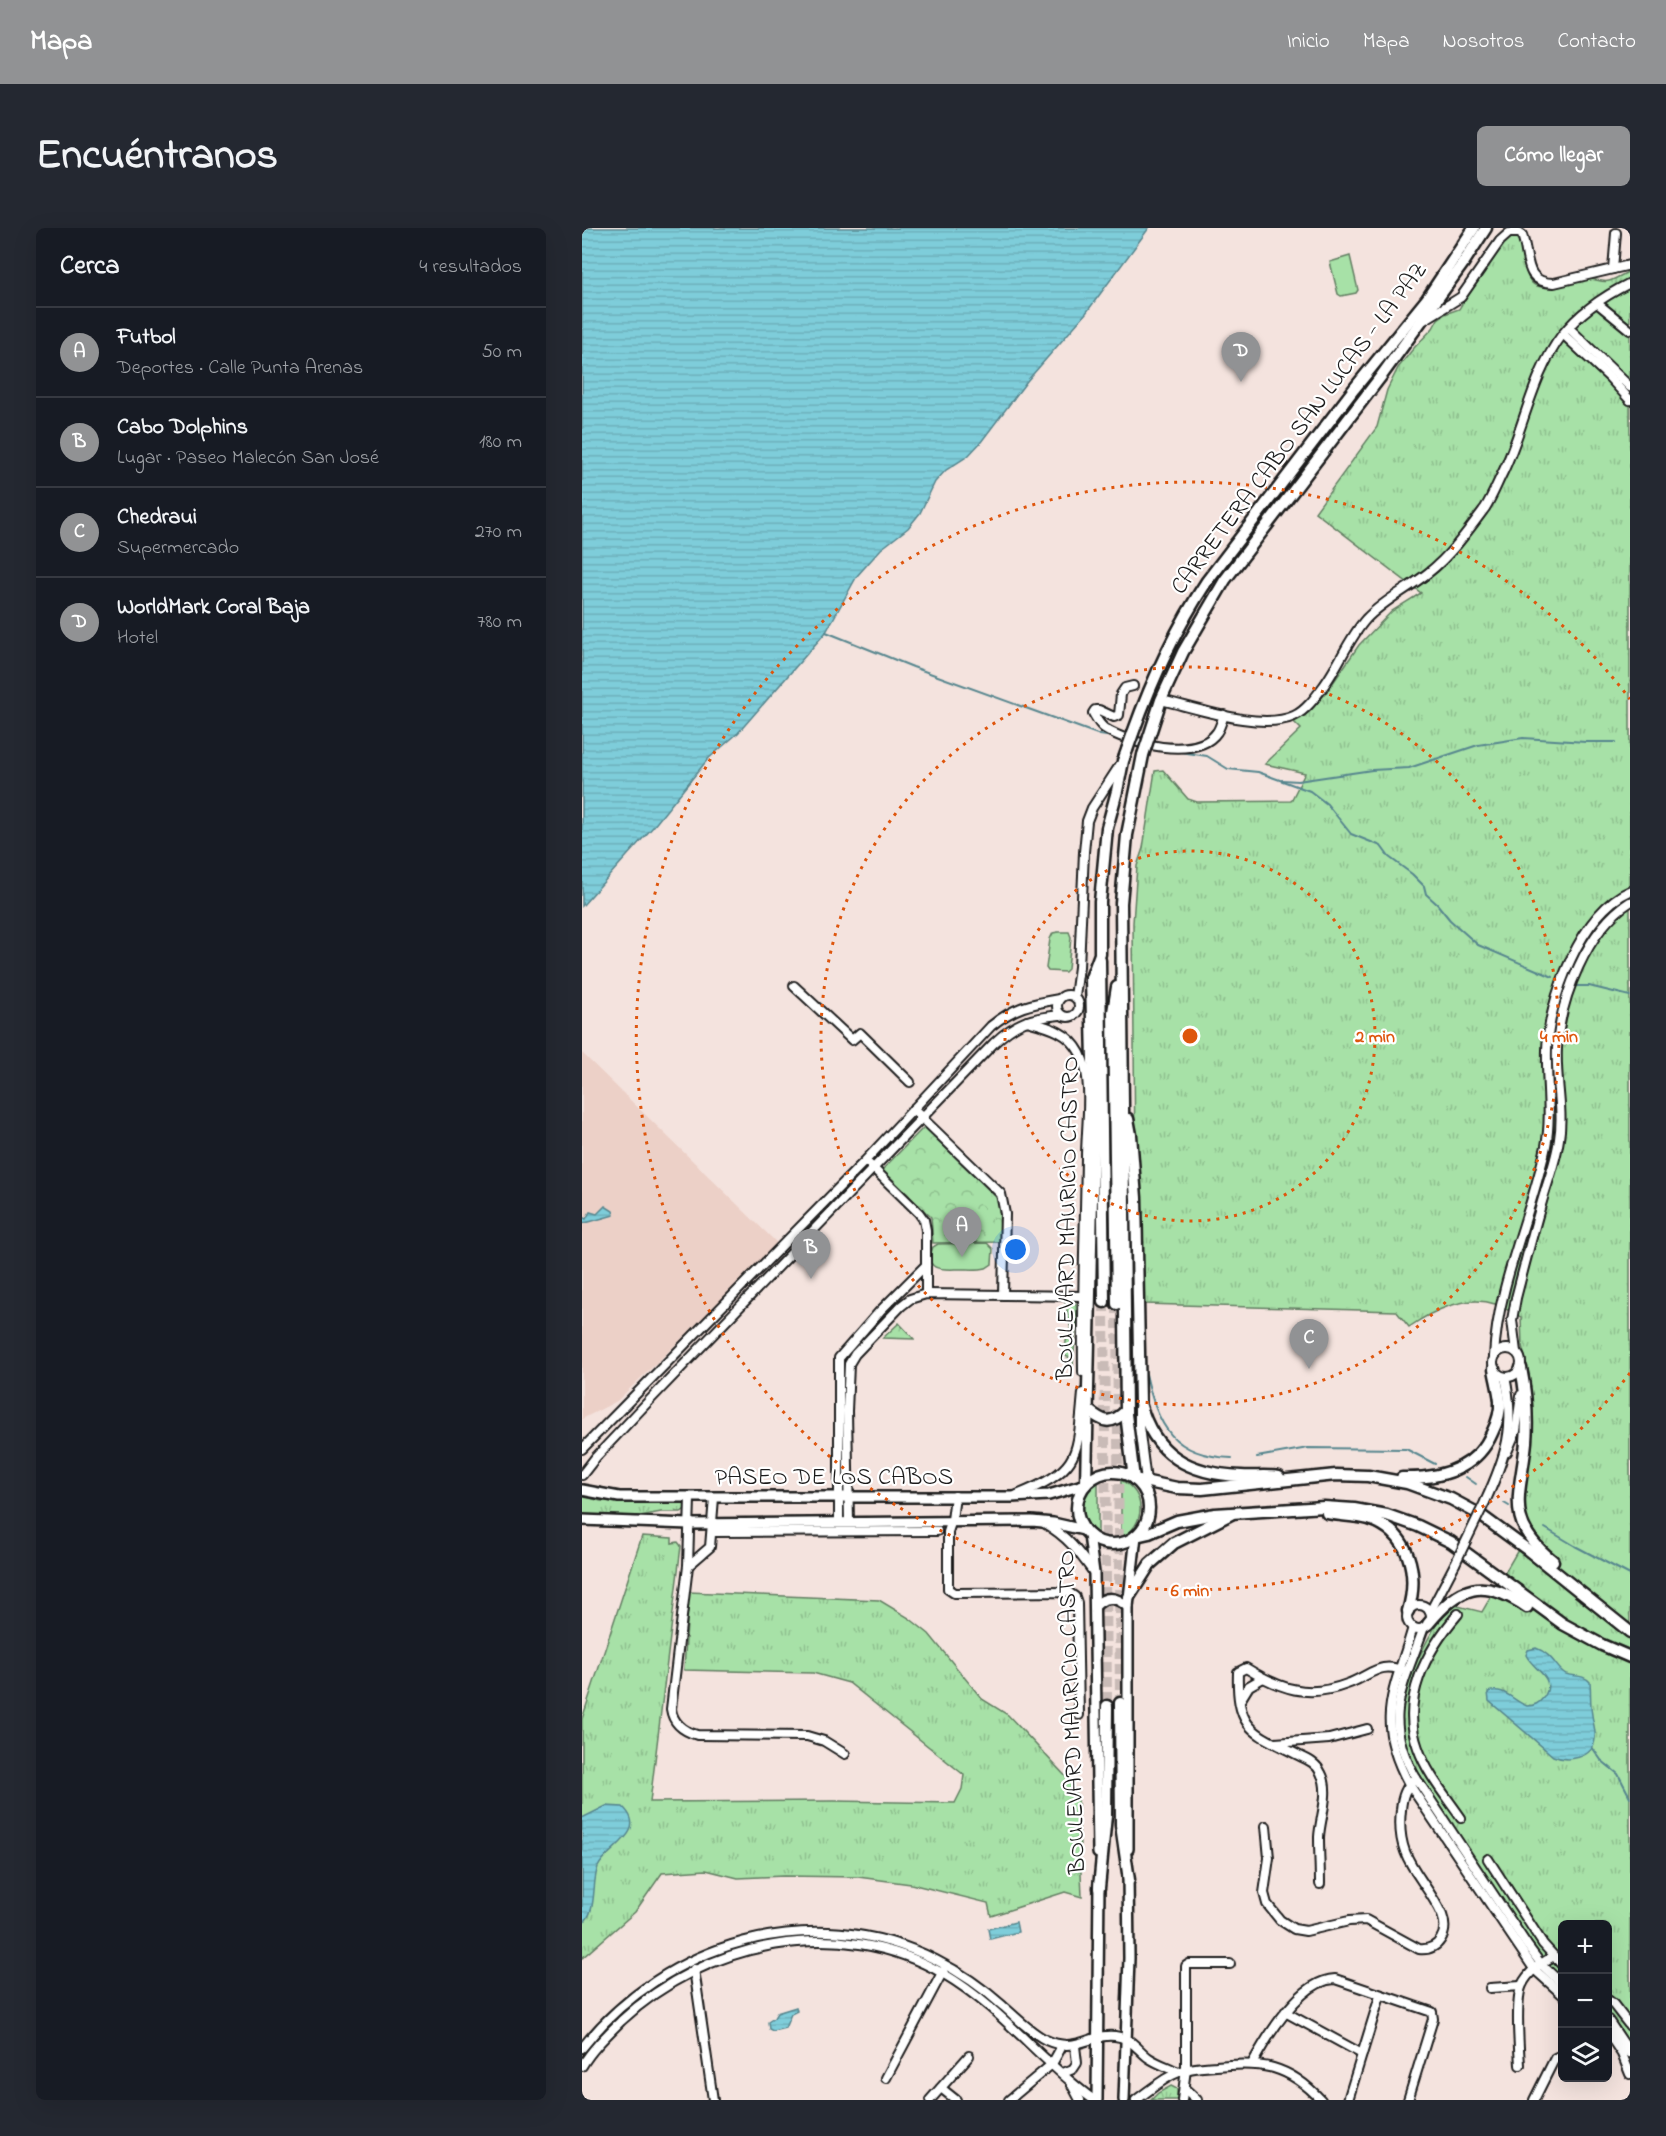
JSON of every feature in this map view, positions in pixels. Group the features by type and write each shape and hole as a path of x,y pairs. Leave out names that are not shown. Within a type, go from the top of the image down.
{"highway":[{"name":"CARRETERA CABO SAN LUCAS - LA PAZ","path":"1107,828 1123,761 1133,733 1157,673 1187,612 1270,497 1426,299 1474,228"},
{"name":"CARRETERA CABO SAN LUCAS - LA PAZ","path":"1143,754 1161,700 1195,628 1226,580 1420,323 1486,228"},
{"name":"BOULEVARD MAURICIO CASTRO","path":"1134,1479 1126,1411 1121,903 1124,855 1133,797 1143,754"},
{"name":"BOULEVARD MAURICIO CASTRO","path":"1104,1302 1100,902 1107,828"},
{"name":"BOULEVARD MAURICIO CASTRO","path":"1086,1484 1094,1102 1091,978 1100,954"},
{"name":"BOULEVARD MAURICIO CASTRO","path":"1117,1304 1113,1012 1121,960"},
{"path":"1086,1155 1094,1102"},
{"path":"1123,1102 1131,1135 1136,1198 1140,1403 1144,1419 1155,1439 1167,1452 1192,1467 1241,1476 1300,1479"},
{"path":"1494,1369 1500,1410 1492,1434 1481,1452 1460,1468 1442,1475 1420,1478 1336,1475 1202,1489 1177,1488 1108,1473 1095,1477 1086,1484 1079,1495 1078,1519 1086,1533 1099,1542 1112,1544 1124,1542 1188,1518 1234,1513 1300,1508 1340,1508 1366,1510 1387,1515 1418,1526 1466,1552 1563,1624 1630,1657"},
{"path":"1519,1371 1527,1402 1527,1424 1518,1496 1526,1530 1541,1551 1630,1624"},
{"path":"1088,1410 1108,1421 1115,1420 1126,1411"},
{"path":"1377,1477 1428,1490 1479,1514 1630,1632"},
{"path":"1134,1479 1143,1488 1149,1506 1144,1525 1136,1536"},
{"path":"1300,1508 1366,1519 1392,1532 1404,1547 1412,1567 1412,1608"},
{"path":"1129,1602 1147,1568 1174,1543 1234,1513"},
{"path":"1426,1626 1442,1607 1457,1597 1478,1589 1496,1589 1573,1637 1630,1664"},
{"name":"BOULEVARD MAURICIO CASTRO","path":"1120,1703 1121,1825 1129,1880"},
{"name":"BOULEVARD MAURICIO CASTRO","path":"1099,1888 1106,1815 1107,1706"}],"main road":[{"name":"PASEO DE LOS CABOS","path":"582,1490 619,1497 1012,1497 1049,1495 1086,1484"},
{"name":"PASEO DE LOS CABOS","path":"582,1520 689,1524 712,1528 839,1522 1041,1521 1086,1533"},
{"name":"BOULEVARD MAURICIO CASTRO","path":"1086,1533 1094,1573 1095,1606 1099,1888 1096,2100"},
{"name":"BOULEVARD MAURICIO CASTRO","path":"1124,2100 1129,1958 1129,1602 1136,1536"},
{"path":"1095,1606 1104,1600 1115,1598 1129,1602"}],"street":[{"path":"1420,323 1461,297 1500,241 1509,233 1519,232 1522,235 1531,272 1535,279 1542,283 1554,283 1630,265"},
{"path":"1613,269 1616,233"},
{"path":"1161,700 1250,721 1269,721 1295,715 1320,693 1355,634 1372,613 1431,571 1486,506 1512,453 1533,393 1552,351 1563,334 1597,303 1630,283"},
{"path":"1597,303 1630,330"},
{"path":"1569,328 1630,387"},
{"path":"1563,334 1630,399"},
{"path":"1133,686 1125,688 1121,694 1119,715 1114,717 1100,710 1092,713 1101,726 1114,734 1157,747 1185,749 1205,742 1217,732 1224,714"},
{"path":"582,1475 612,1440 994,1043 1007,1031 1025,1020 1060,1015 1069,1017 1076,1013 1079,1005 1075,997 1079,967 1087,821 1092,808 1123,761"},
{"path":"1519,1371 1505,1377 1500,1376 1494,1369 1498,1314 1546,1145 1547,1043 1555,998 1572,958 1593,924 1613,902 1630,891"},
{"path":"1503,1458 1514,1440 1521,1394 1519,1371 1521,1359 1516,1352 1512,1320 1524,1266 1560,1137 1557,1048 1560,1023 1573,981 1592,942 1615,914 1630,902"},
{"path":"794,986 852,1041 860,1034 910,1082"},
{"path":"582,1449 1003,1017 1021,1007 1059,999 1066,995 1075,997"},
{"path":"1059,999 1056,1007 1060,1015"},
{"path":"1012,1497 1042,1484 1066,1467 1076,1452 1084,1390 1087,1086 1084,1065 1071,1040 1055,1029 1025,1020"},
{"path":"913,1109 1001,1194 1005,1214 1003,1294"},
{"path":"865,1161 922,1216 926,1230 926,1294"},
{"path":"768,1258 778,1268"},
{"path":"1513,1263 1524,1266"},
{"path":"849,1522 844,1496 838,1411 839,1358 882,1308 926,1265"},
{"path":"839,1522 844,1496 848,1368 851,1359 891,1316 910,1299 926,1294 1084,1296"},
{"path":"882,1308 891,1316"},
{"path":"1494,1357 1504,1349 1516,1352"},
{"path":"1403,1671 1430,1621 1430,1612 1485,1502 1503,1458 1511,1424 1510,1400 1505,1377"},
{"path":"1140,1403 1139,1426 1146,1481"},
{"path":"838,1411 847,1411"},
{"path":"955,1496 948,1532 948,1589 952,1592 1068,1592 1075,1597 1079,1714"},
{"path":"687,1566 710,1547 714,1497"},
{"path":"690,1498 687,1566 671,1708 678,1724 689,1733 697,1735 807,1736 825,1741 845,1754"},
{"path":"1041,1521 1073,1544 1094,1573"},
{"path":"712,1528 937,1532"},
{"path":"1413,1627 1407,1620 1412,1608 1428,1601 1440,1591"},
{"path":"1412,1608 1424,1606 1430,1612"},
{"path":"1458,1614 1446,1628 1428,1658 1415,1688 1411,1705 1418,1749 1436,1782 1461,1818"},
{"path":"1413,1627 1426,1626"},
{"path":"1413,1627 1394,1701 1401,1744 1413,1781 1537,1966 1558,1989"},
{"path":"1320,1884 1319,1839 1325,1793 1324,1779 1317,1766 1310,1761 1256,1734 1250,1728 1240,1701 1239,1670 1246,1668 1288,1689 1321,1691 1349,1684 1383,1667 1403,1671"},
{"path":"1240,1701 1249,1686 1263,1678"},
{"path":"1394,1701 1411,1705"},
{"path":"1273,1743 1329,1739 1366,1729"},
{"path":"1266,1826 1269,1858 1263,1893 1266,1904 1280,1920 1294,1929 1306,1930 1362,1920 1374,1923 1419,1949 1429,1949 1434,1947 1443,1936 1445,1926 1441,1913 1410,1864 1402,1845 1401,1804 1406,1789 1413,1781"},
{"path":"1488,1859 1552,1957 1558,1962"},
{"path":"582,2048 603,2024 648,1985 671,1970 714,1950 775,1935 808,1932 870,1936 907,1952 947,1965 987,1992 1037,2035 1062,2046 1075,2046 1109,2036 1125,2038 1149,2058 1178,2072"},
{"path":"583,2063 610,2032 648,1997 694,1969 735,1954 781,1943 805,1941 851,1943 907,1952 942,1973 989,2005 1052,2064 1096,2100"},
{"path":"1520,2065 1519,1998 1521,1986 1537,1966 1552,1957"},
{"path":"1182,2100 1186,2069 1186,1966 1190,1964 1230,1964"},
{"path":"886,2078 947,1965"},
{"path":"1537,1966 1558,1981"},
{"path":"694,1969 713,2100"},
{"path":"1252,2064 1285,2012 1315,1986 1335,1979 1380,1996 1430,2010 1433,2019 1408,2100"},
{"path":"1490,1988 1521,1986"},
{"path":"1348,2100 1380,1996"},
{"path":"1612,2003 1630,2026"},
{"path":"1285,2012 1362,2054"},
{"path":"1612,2028 1630,2053"},
{"path":"1612,2039 1622,2054 1630,2074"},
{"path":"1009,2100 1052,2064 1062,2046"},
{"path":"1066,2076 1077,2063 1075,2046"},
{"path":"930,2100 969,2056"},
{"path":"1534,2100 1555,2058 1558,2056"},
{"path":"1136,2100 1155,2085 1186,2069 1252,2064 1265,2065 1290,2074 1321,2100"},
{"path":"1066,2076 1080,2100"},
{"path":"941,2088 956,2100"},
{"path":"1184,2088 1197,2100"}],"shaded area":[{"path":"582,1053 779,1245 617,1401 582,1419"}],"green space":[{"path":"1513,236 1521,245 1528,278 1536,286 1550,287 1586,279 1606,281 1630,271 1630,2045 1612,2019 1612,1920 1558,1920 1558,1975 1541,1957 1423,1783 1408,1757 1402,1731 1402,1698 1433,1630 1454,1605 1482,1612 1529,1531 1523,1494 1529,1374 1522,1346 1521,1317 1498,1305 1484,1301 1450,1306 1428,1315 1409,1327 1396,1311 1144,1304 1138,1226 1135,1161 1133,923 1137,866 1143,848 1155,771 1163,770 1188,799 1197,802 1291,801 1305,773 1265,764 1301,729 1294,722 1310,711 1326,693 1359,645 1392,611 1421,593 1315,512 1377,427 1387,390 1398,368 1433,328 1438,319 1459,309 1495,249"},
{"path":"1350,256 1358,290 1356,293 1341,296 1338,294 1330,262"},
{"path":"1069,932 1071,937 1068,969 1065,972 1048,971 1046,968 1050,939 1053,933"},
{"path":"924,1127 1000,1201 1001,1242 933,1243 931,1217 882,1170"},
{"path":"987,1243 993,1249 992,1264 986,1268 942,1269 937,1268 931,1261 933,1247 938,1244"},
{"path":"1065,1303 1076,1303 1073,1366 1071,1366 1071,1358 1065,1356 1066,1341 1071,1329"},
{"path":"899,1323 914,1339 883,1338"},
{"path":"1121,1480 1135,1493 1140,1509 1135,1525 1121,1538"},
{"path":"1098,1481 1098,1537 1084,1525 1080,1509 1084,1494"},
{"path":"582,1496 601,1501 683,1501 687,1508 681,1512 661,1512 640,1516 582,1516"},
{"path":"642,1536 672,1538 672,1543 678,1542 681,1546 650,1802 955,1803 962,1789 964,1775 849,1683 813,1673 684,1670 689,1592 879,1600 909,1618 929,1634 982,1699 1008,1715 1069,1780 1078,1799 1082,1897 1065,1892 991,1916 988,1903 911,1884 858,1877 738,1878 706,1870 662,1873 635,1912 582,1958 582,1719"},
{"path":"1171,2086 1177,2089 1177,2100 1151,2100 1158,2093"}],"water":[{"path":"582,228 1149,228 1086,313 1027,381 981,442 968,456 946,470 935,482 920,513 908,528 881,549 857,576 826,632 738,733 708,759 653,827 582,906"},
{"path":"605,1206 613,1211 614,1215 582,1224 582,1217 586,1219 590,1212 597,1214"},
{"path":"1536,1648 1547,1654 1566,1674 1582,1677 1590,1682 1595,1739 1590,1751 1585,1755 1572,1759 1553,1756 1489,1701 1488,1692 1494,1691 1504,1692 1527,1706 1535,1705 1544,1697 1548,1684 1546,1679 1526,1655 1528,1650"},
{"path":"606,1806 623,1807 630,1816 632,1825 624,1839 598,1867 592,1905 587,1919 582,1924 582,1818"},
{"path":"1016,1922 1018,1932 990,1939 988,1929"},
{"path":"796,2007 797,2011 791,2014 785,2028 773,2031 769,2029 768,2022 777,2013"}],"waterway":[{"path":"826,632 913,667 1100,735 1113,737"},
{"path":"1282,780 1298,781 1372,770 1409,768 1478,745 1523,738 1616,742"},
{"path":"1174,751 1207,756 1228,769 1258,772 1310,791 1327,804 1351,834 1381,846 1389,857 1412,874 1424,886 1426,894 1450,920 1478,945 1553,977"},
{"path":"1575,986 1589,986 1630,996"},
{"path":"1146,1374 1156,1409 1171,1435 1182,1445 1195,1451 1232,1458"},
{"path":"1257,1457 1308,1448 1406,1449 1435,1464"},
{"path":"1466,1477 1476,1484"},
{"path":"1504,1503 1509,1506"},
{"path":"1545,1528 1630,1575"},
{"path":"1592,1747 1601,1760 1618,1774 1630,1797"}],"tunnel":[{"path":"1104,1302 1107,1706"},
{"path":"1117,1304 1120,1703"}],"place":[{"name":"WorldMark Coral Baja","path":"1241,382"},
{"name":"Futbol","path":"962,1257"},
{"name":"Cabo Dolphins","path":"811,1279"},
{"name":"Chedraui","path":"1309,1369"}]}
